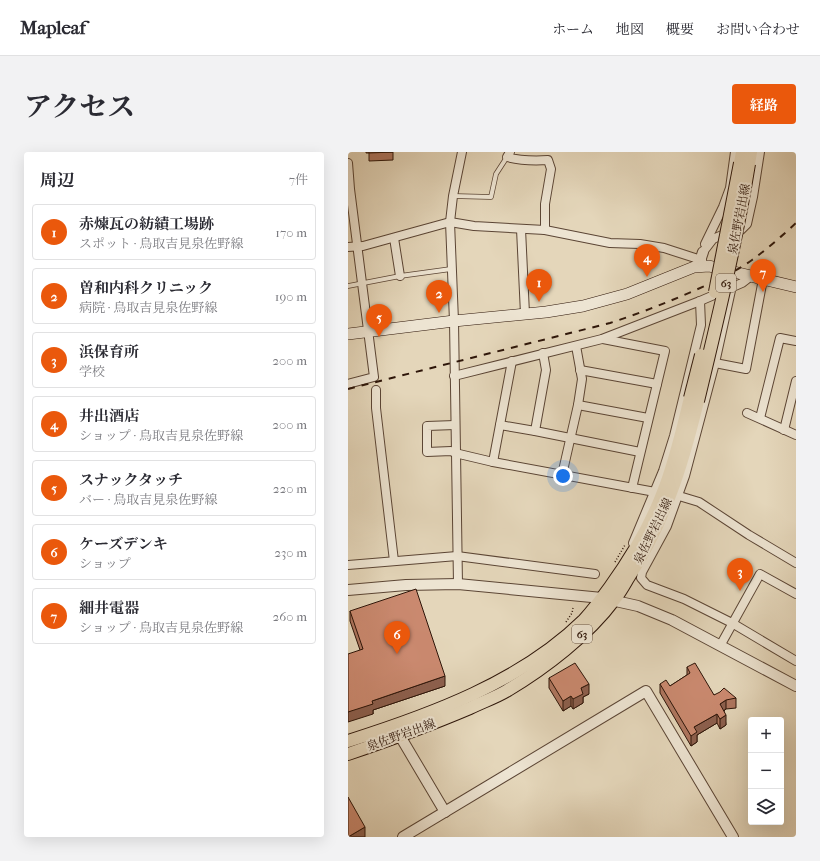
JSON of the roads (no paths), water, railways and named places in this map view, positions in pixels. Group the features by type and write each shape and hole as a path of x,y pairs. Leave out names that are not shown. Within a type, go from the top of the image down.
{"main road":[{"name":"泉佐野岩出線","path":"348,754 445,719 507,691 555,658 593,624 614,600 652,540 682,463 743,157"},
{"path":"348,334 583,306 627,294 694,267 701,266 709,266 796,287"},
{"name":"泉佐野岩出線","path":"348,741 413,719 470,696 515,671 552,647 584,620 602,598 617,568 642,536 663,492 682,428 694,400"}],"street":[{"path":"458,584 454,321 450,222 453,196 462,152"},
{"path":"703,252 713,239 729,232 741,230 747,224 760,152"},
{"path":"509,155 519,161 530,162 548,160 551,169 545,204 545,230"},
{"path":"701,266 703,252 720,213 730,184 743,157"},
{"path":"348,163 374,377 348,384"},
{"path":"730,184 738,180 755,184"},
{"path":"720,213 724,228 729,232"},
{"path":"348,247 362,246 450,222 474,226 545,230 610,243 640,244 664,248 695,258 701,266"},
{"path":"521,229 525,314"},
{"path":"394,238 400,276"},
{"path":"454,376 602,339 700,301 742,283 751,276"},
{"path":"715,364 746,369 763,279"},
{"path":"732,286 715,364 679,496 667,526 642,572 641,578 647,585 684,599 732,623 796,661"},
{"path":"617,568 654,492 663,471 674,436 701,325 700,301"},
{"path":"760,418 780,338 796,341"},
{"path":"602,339 665,351 632,488"},
{"path":"562,475 578,405 582,379 576,346"},
{"path":"535,431 546,370 542,353"},
{"path":"493,462 512,361"},
{"path":"580,370 657,384"},
{"path":"784,430 796,381"},
{"path":"376,390 376,408 394,561"},
{"path":"578,405 648,418"},
{"path":"747,413 796,435"},
{"path":"455,425 427,426 427,452 451,451 493,462 654,492"},
{"path":"500,425 640,452"},
{"path":"679,496 699,502 749,535 796,563"},
{"path":"348,565 457,556 595,574"},
{"path":"720,646 760,574 796,594"},
{"path":"348,590 406,585 458,584 614,600 638,606 672,620 796,686"},
{"path":"403,837 646,692 733,837"},
{"path":"400,736 445,812"}],"lane":[{"path":"453,196 491,197 496,174 509,155"},
{"path":"348,286 400,276 451,269"}],"railway":[{"path":"348,389 610,323 660,305 697,290 736,270 752,260 796,223"}],"place":[{"name":"井出酒店","path":"647,277"},
{"name":"細井電器","path":"763,292"},
{"name":"赤煉瓦の紡績工場跡","path":"539,302"},
{"name":"曽和内科クリニック","path":"439,313"},
{"name":"スナックタッチ","path":"379,337"},
{"name":"浜保育所","path":"740,591"},
{"name":"ケーズデンキ","path":"397,654"}]}
